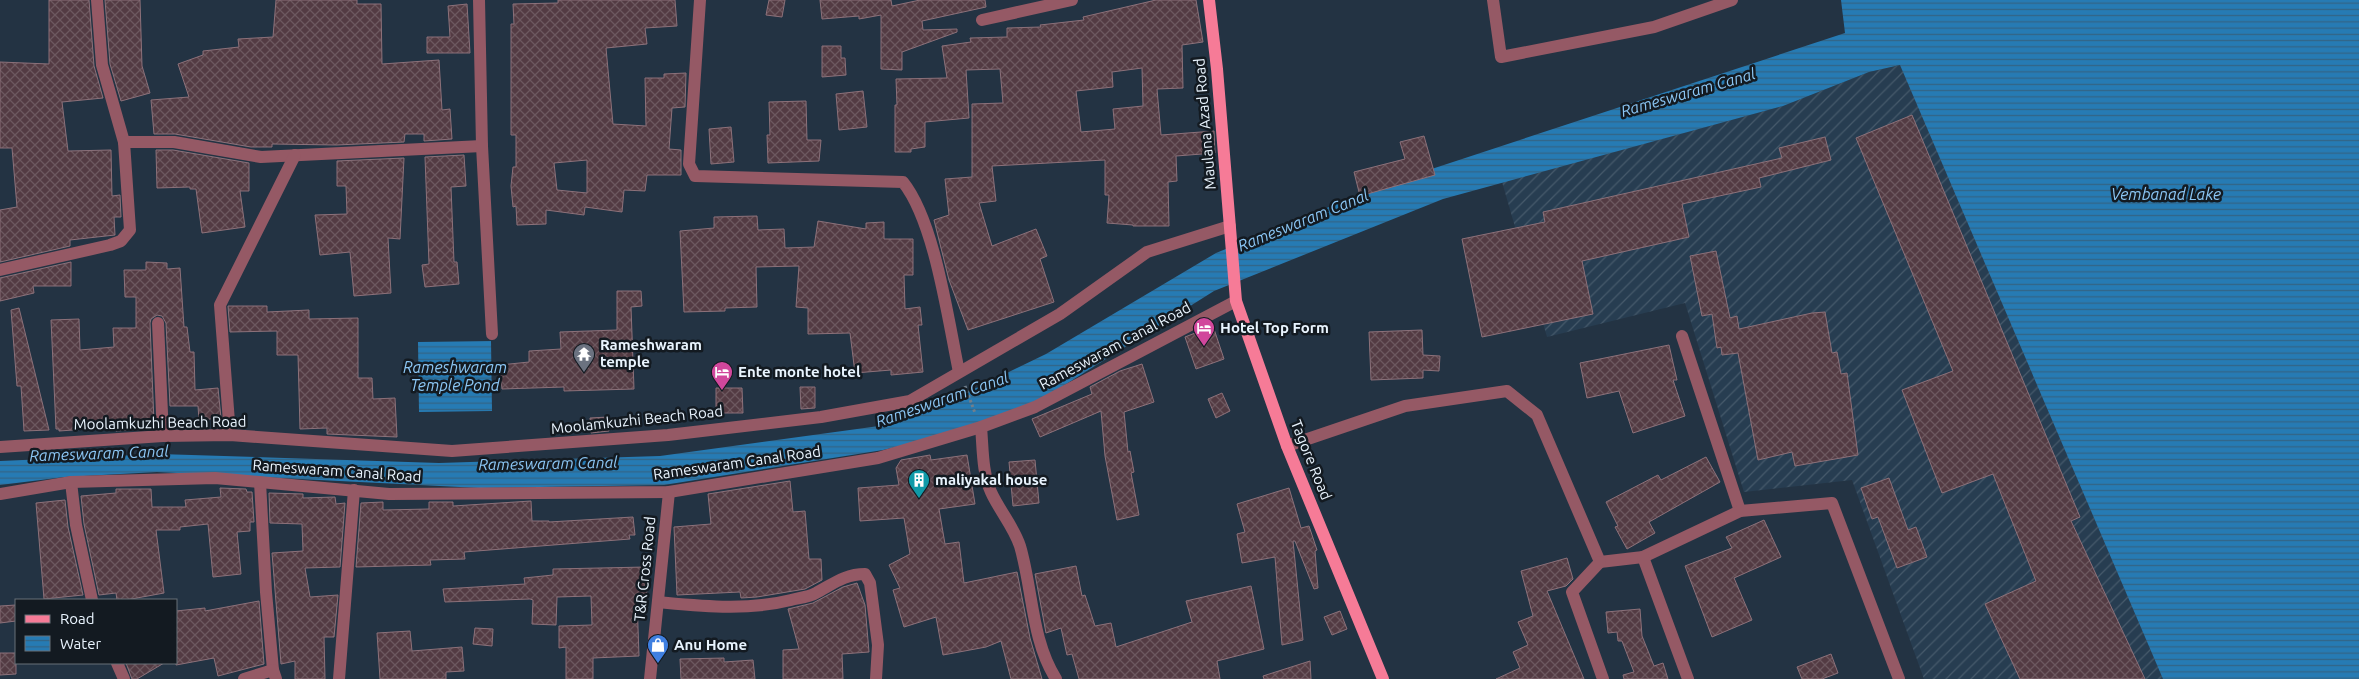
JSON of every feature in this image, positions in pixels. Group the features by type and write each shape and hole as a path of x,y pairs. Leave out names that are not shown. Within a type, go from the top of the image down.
{"main road":[{"name":"Maulana Azad Road","path":"1209,0 1217,69 1230,246"},
{"name":"Tagore Road","path":"1230,246 1236,298 1287,446 1383,679"}],"street":[{"path":"0,270 110,245 121,240 130,230 124,142 102,65 97,0"},
{"path":"479,0 482,146 492,334"},
{"path":"700,0 689,164 695,176 903,182 914,196 934,254 959,372"},
{"path":"982,20 1072,0"},
{"path":"1493,0 1501,57 1654,27 1732,0"},
{"path":"124,142 174,142 262,157 482,146"},
{"path":"230,435 220,305 295,155"},
{"name":"Moolamkuzhi Beach Road","path":"0,447 164,436 230,435 452,451 559,444 821,418 910,401 1060,314 1147,252 1230,226"},
{"name":"Rameswaram Canal Road","path":"0,494 71,482 215,478 398,494 669,492 878,458 981,427 1035,407 1236,298"},
{"path":"158,323 164,436"},
{"path":"1682,336 1740,511"},
{"path":"1287,446 1405,406 1506,391 1537,415 1600,562"},
{"path":"981,427 985,471 990,491 1020,545 1040,643 1049,668 1056,679"},
{"path":"71,482 77,534 92,599"},
{"path":"244,679 274,674 266,592 260,482"},
{"path":"339,679 354,490"},
{"name":"T&R Cross Road","path":"650,679 669,492"},
{"path":"1603,679 1572,592 1600,562 1643,557 1740,511 1832,503 1899,679"},
{"path":"1643,557 1688,679"},
{"path":"658,602 730,608 788,601 815,593 831,582 854,574 865,574 870,583 878,645 876,679"},
{"path":"117,664 124,679"}],"path":[{"path":"959,372 981,427"}],"shaded area":[{"path":"1901,65 2163,679 1924,679 1852,480 1744,492 1685,303 1547,337 1502,182 1783,106 1869,72"}],"water":[{"name":"Vembanad Lake","path":"1841,0 2359,0 2359,679 2163,679 1900,65 1869,72 1783,106 1443,199 1214,291 1036,403 968,430 883,450 664,485 480,488 157,472 65,477 0,485 0,461 159,454 439,463 660,456 879,426 972,390 1046,354 1216,253 1383,185 1845,33"},
{"name":"Rameshwaram Temple Pond","path":"491,341 492,411 419,412 418,342"}],"building":[{"path":"49,0 89,0 94,66 103,98 62,102 68,151 111,150 112,196 120,195 121,217 114,217 115,235 70,240 70,246 0,262 0,210 17,207 12,148 0,148 0,62 49,64"},
{"path":"105,0 140,0 142,66 150,93 121,101 110,64"},
{"path":"276,0 357,0 357,4 381,4 382,64 439,60 442,110 450,109 452,139 424,141 424,134 405,134 404,142 336,145 272,144 272,147 251,147 175,134 154,134 151,100 189,97 178,64 203,55 203,51 239,47 238,39 273,37"},
{"path":"558,0 675,0 677,26 645,28 647,44 606,48 613,124 646,126 645,78 664,78 664,74 686,73 685,107 672,108 669,149 681,150 681,175 647,175 645,191 624,190 622,212 585,207 584,215 546,210 546,224 517,225 516,206 513,207 511,186 513,167 516,167 516,135 511,135 511,24 514,24 513,4 558,3","holes":["587,160 587,193 557,190 554,163"]},
{"path":"769,0 785,0 782,17 766,15"},
{"path":"820,0 891,0 892,6 920,0 985,0 986,7 922,21 923,30 957,29 957,32 902,52 902,70 881,69 881,15 859,19 859,16 822,19"},
{"path":"1156,0 1196,0 1203,42 1182,45 1183,88 1157,89 1161,135 1214,131 1215,153 1176,156 1177,181 1168,182 1169,226 1133,226 1107,223 1109,195 1105,195 1105,160 992,166 996,201 979,203 992,246 1036,229 1047,256 1040,259 1054,302 968,330 949,280 934,220 949,215 945,179 972,177 972,104 1003,103 1000,69 966,70 969,118 925,122 925,147 911,149 911,152 895,152 896,79 947,78 942,46 971,42 970,38 1007,37 1007,28 1041,27 1040,25 1084,20 1083,17","holes":["1142,68 1143,106 1113,109 1115,129 1081,132 1076,91 1113,87 1112,72"]},
{"path":"467,4 470,53 427,53 427,37 450,37 448,6"},
{"path":"822,46 841,46 841,58 845,58 846,75 822,77"},
{"path":"863,91 867,127 839,130 836,94"},
{"path":"806,101 807,140 821,140 819,161 768,163 767,135 770,135 769,102"},
{"path":"1912,115 2080,517 2071,521 2145,679 2020,679 1985,604 2036,581 1993,474 1942,493 1902,390 1953,371 1856,138"},
{"path":"731,127 734,162 711,164 709,129"},
{"path":"1424,136 1435,175 1360,196 1354,172 1405,159 1400,142"},
{"path":"1825,137 1831,160 1759,178 1761,187 1682,204 1689,237 1582,261 1593,314 1482,337 1462,239 1545,222 1543,212 1782,158 1779,148"},
{"path":"156,150 173,150 249,163 249,191 240,191 245,227 202,233 196,189 190,189 190,187 157,188"},
{"path":"464,155 466,186 451,187 454,262 457,262 459,284 425,287 422,265 429,264 425,157"},
{"path":"404,158 400,239 388,238 391,293 354,296 350,252 320,255 315,215 347,214 346,186 337,186 337,161"},
{"path":"757,216 758,230 784,229 785,248 814,247 818,221 866,229 866,223 884,222 884,239 913,239 913,275 904,275 905,309 920,307 922,325 918,325 923,372 891,375 891,370 855,373 850,333 808,334 808,308 796,307 799,266 756,267 757,307 725,308 725,311 684,312 680,231 714,228 714,217"},
{"path":"1716,251 1730,318 1737,316 1739,329 1812,313 1825,312 1832,353 1837,352 1841,374 1847,373 1858,455 1795,466 1792,452 1758,460 1738,353 1722,355 1721,347 1717,348 1712,314 1702,316 1690,256"},
{"path":"71,262 71,286 33,286 34,293 0,301 0,278"},
{"path":"146,262 167,263 167,269 180,268 184,327 187,327 190,352 194,352 195,390 218,388 221,418 199,420 198,406 170,406 166,323 162,316 157,315 151,319 150,323 154,423 140,423 140,429 116,431 116,427 59,431 59,429 56,429 51,320 79,319 80,350 114,347 113,328 136,328 136,297 125,297 124,270 146,270"},
{"path":"617,291 641,291 642,306 631,307 634,389 564,391 564,387 502,389 500,365 529,362 529,351 561,349 560,332 617,330"},
{"path":"228,306 267,306 267,312 309,310 309,319 358,318 358,378 372,378 373,399 395,398 397,437 327,434 327,428 300,429 298,355 277,355 277,331 230,332"},
{"path":"19,308 49,430 24,431 21,386 17,386 11,310"},
{"name":"Hotel Top Form","path":"1213,326 1224,359 1196,369 1185,337"},
{"path":"1422,330 1423,355 1440,356 1439,371 1423,370 1423,378 1371,380 1369,332"},
{"path":"1669,345 1677,380 1673,380 1685,416 1633,433 1619,391 1587,398 1580,363"},
{"path":"1142,364 1154,402 1124,412 1128,452 1130,451 1134,472 1131,473 1139,515 1117,520 1105,456 1101,411 1040,437 1032,419 1092,394 1090,387 1120,371"},
{"path":"800,387 815,387 815,408 801,409"},
{"path":"716,388 742,388 743,413 716,413"},
{"path":"1222,393 1230,411 1216,418 1208,399"},
{"path":"608,417 609,431 591,433 590,418"},
{"path":"930,455 931,460 967,455 975,504 939,509 945,544 959,542 964,583 1017,572 1030,638 1042,679 1011,679 1001,641 986,647 943,655 936,617 904,627 893,590 900,588 889,565 910,554 904,518 860,521 858,488 899,485 896,468 901,460"},
{"path":"1706,457 1720,482 1649,522 1655,533 1627,549 1615,527 1618,526 1606,502 1658,475 1661,480"},
{"path":"1035,460 1039,503 1013,506 1009,462"},
{"path":"1889,478 1908,530 1916,527 1927,557 1897,568 1878,517 1872,519 1861,488"},
{"path":"790,481 793,512 805,511 809,559 821,559 822,580 805,589 757,597 741,598 740,592 677,595 674,527 711,524 708,494"},
{"path":"220,488 246,489 247,492 252,492 254,522 250,522 250,531 237,532 241,574 213,577 208,524 180,527 180,530 156,530 164,593 131,599 117,599 116,593 99,595 84,524 81,496 116,493 116,489 151,489 152,507 186,507 185,500 221,497"},
{"path":"1289,488 1301,528 1309,526 1317,550 1315,551 1318,588 1314,589 1295,541 1293,541 1303,640 1282,645 1275,557 1242,563 1237,534 1245,532 1237,504"},
{"path":"269,493 303,494 303,498 335,497 336,504 345,503 340,567 305,568 310,597 338,595 334,637 324,637 325,679 295,679 295,661 281,664 272,553 303,551 302,524 270,523"},
{"path":"65,500 68,527 83,595 44,599 36,503"},
{"path":"531,501 532,521 549,522 633,517 635,535 629,535 630,539 464,552 465,559 430,560 431,565 356,567 361,503 383,502 383,510 429,509 429,502 453,502 453,506"},
{"path":"1764,520 1781,557 1734,578 1752,620 1712,637 1685,566 1732,548 1726,537"},
{"path":"1567,558 1573,579 1566,586 1547,591 1584,679 1496,679 1520,668 1513,652 1528,645 1518,622 1533,616 1521,571"},
{"path":"1076,566 1082,596 1085,595 1095,626 1111,623 1116,647 1192,622 1186,601 1251,586 1264,649 1217,661 1220,679 1079,679 1072,654 1067,655 1061,628 1046,633 1035,574"},
{"path":"646,567 647,598 637,599 639,656 593,658 593,679 566,679 566,647 559,648 559,626 592,625 591,596 557,597 556,625 532,624 533,600 445,602 443,589 525,584 524,578 553,575 553,569"},
{"path":"857,583 865,605 869,652 842,654 843,679 783,679 783,650 799,649 788,609 813,603 843,587"},
{"path":"259,601 264,664 218,676 214,658 176,665 178,664 178,611 205,608 205,611"},
{"path":"15,605 15,621 0,623 0,606"},
{"path":"1640,609 1642,636 1654,666 1663,663 1668,679 1624,679 1623,675 1634,672 1622,641 1618,641 1617,632 1608,633 1606,612"},
{"path":"1340,611 1347,629 1332,635 1324,617"},
{"path":"475,628 493,629 492,646 473,644"},
{"path":"410,631 412,651 462,647 464,671 446,672 446,679 380,679 377,633"},
{"path":"0,653 15,653 16,674 0,675"},
{"path":"1831,654 1838,673 1822,679 1802,679 1797,667"},
{"path":"724,658 724,662 753,660 755,679 681,679 680,659"},
{"path":"1310,661 1311,679 1264,679 1263,676"},
{"path":"126,664 162,664 137,679 132,679"}],"place":[{"name":"Hotel Top Form","path":"1204,347"},
{"name":"Rameshwaram temple","path":"584,373"},
{"name":"Ente monte hotel","path":"722,391"},
{"name":"maliyakal house","path":"919,499"},
{"name":"Anu Home","path":"658,664"}],"water label":[{"name":"Rameswaram Canal","path":"1688,92"},
{"name":"Rameswaram Canal","path":"1303,220"},
{"name":"Rameswaram Canal","path":"942,399"},
{"name":"Rameswaram Canal","path":"99,453"},
{"name":"Rameswaram Canal","path":"548,463"}]}
